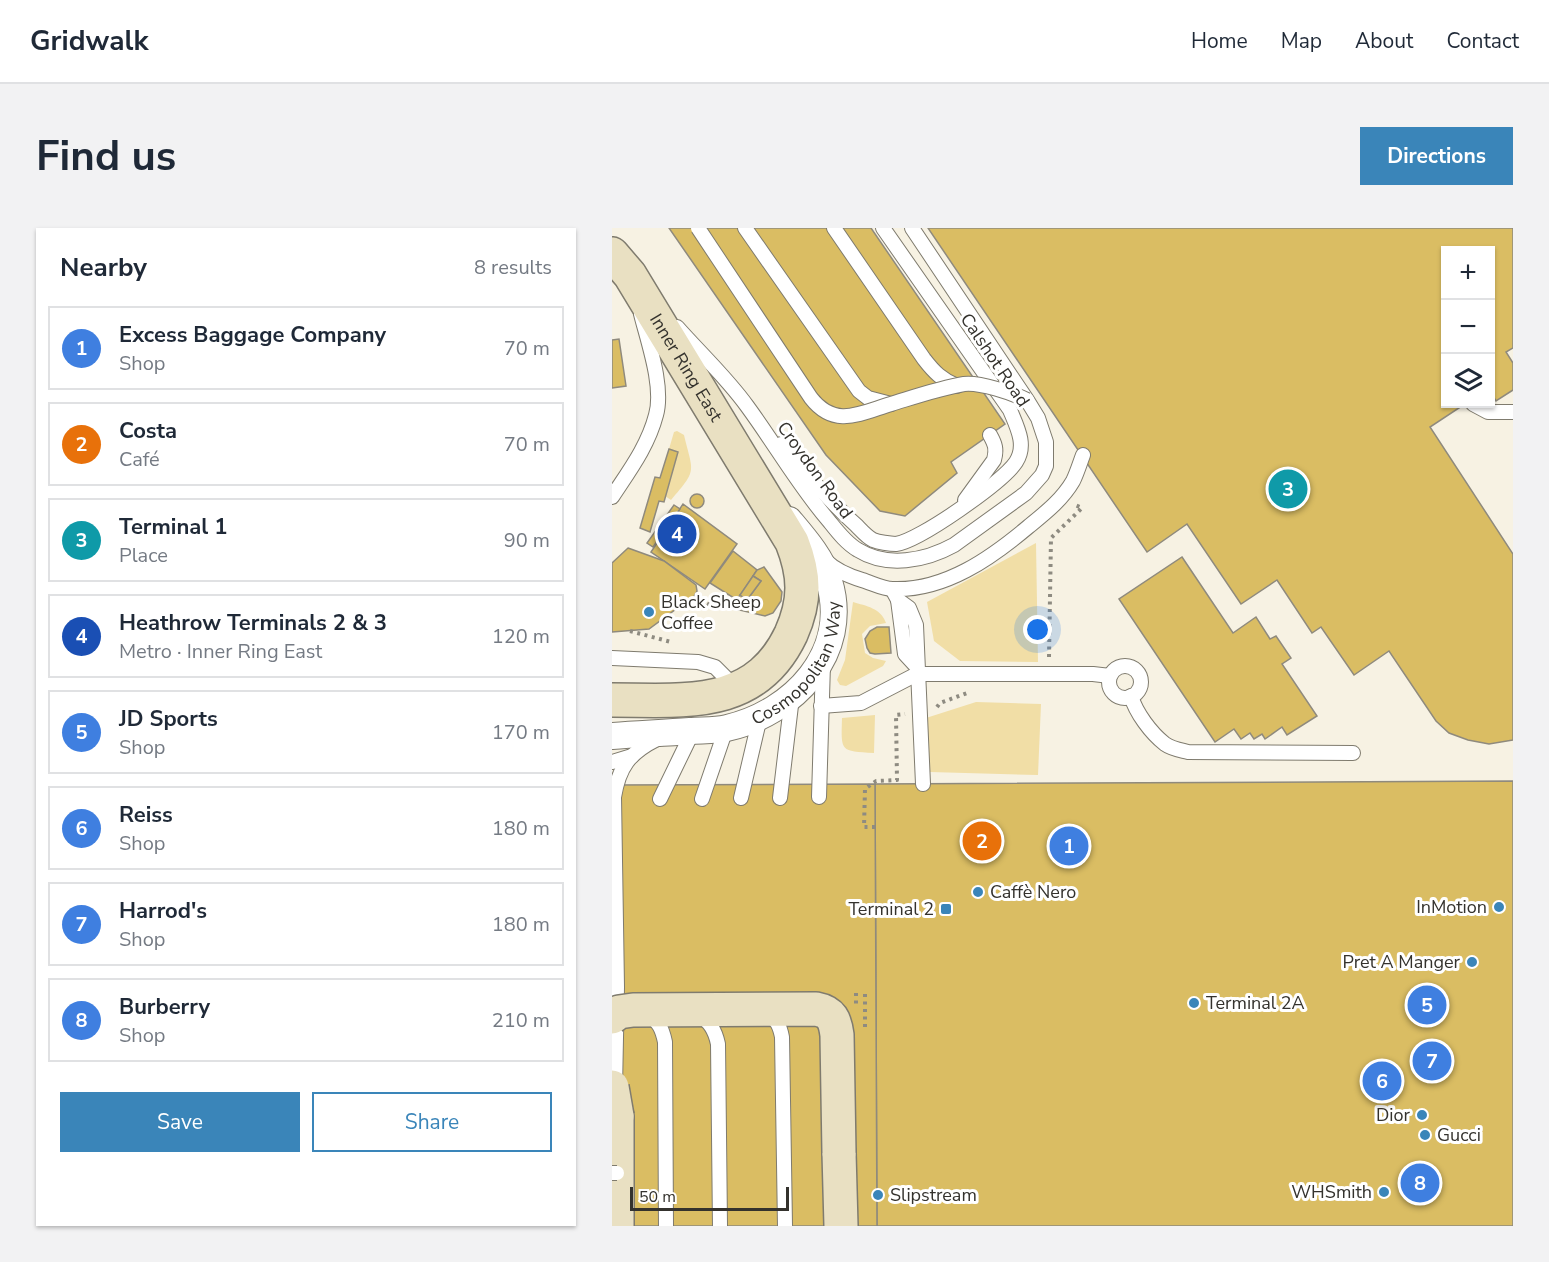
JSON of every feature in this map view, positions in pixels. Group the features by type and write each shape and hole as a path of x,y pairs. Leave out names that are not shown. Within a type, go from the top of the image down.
{"street":[{"name":"Inner Ring East","path":"612,700 714,696 737,690 757,679 783,650 800,609 803,587 801,564 792,542 758,483 621,264"},
{"name":"Cosmopolitan Way","path":"612,736 726,729 776,709 808,682 823,656 831,634 834,609 829,583 812,547 758,483"},
{"path":"623,1013 816,1009 832,1016 836,1024 840,1226"},
{"path":"613,1099 617,1116 616,1203"}],"lane":[{"path":"698,228 817,406 826,413 845,417 856,416 957,386 973,385 1008,392 1027,400"},
{"path":"745,228 859,391 868,398 891,404"},
{"path":"834,228 924,359 944,381 957,386"},
{"name":"Calshot Road","path":"747,404 823,492 872,540 896,544 924,534 1003,476 1016,462 1021,440 1010,410 883,228"},
{"name":"Croydon Road","path":"621,264 747,404 795,478 842,537 864,553 895,561 920,558 941,552 954,545 1035,484 1046,466 1046,442 1038,418 1027,400 912,228"},
{"path":"612,497 643,449 657,414 656,373 621,264"},
{"path":"1480,408 1488,412 1513,412"},
{"path":"956,512 994,460 995,444 990,435"},
{"path":"895,594 947,579 975,566 1004,547 1055,504 1073,480 1083,455"},
{"path":"812,547 832,568 895,594 909,608 916,625 923,784"},
{"path":"819,797 823,656"},
{"path":"612,658 698,662 715,667 737,690"},
{"path":"1122,666 1132,667 1140,679 1140,684 1131,696 1115,695 1109,686 1113,671 1122,666"},
{"path":"821,706 861,703 917,671 1110,676"},
{"path":"1131,696 1133,704 1145,722 1165,744 1175,749 1188,752 1353,753"},
{"path":"780,798 792,697"},
{"path":"741,798 760,717"},
{"path":"702,799 726,729"},
{"path":"616,1203 617,987 614,797 617,778 632,756 642,747 681,732"},
{"path":"660,799 681,732"},
{"path":"612,762 632,756"},
{"path":"755,1009 774,1017 780,1026 782,1037 785,1226"},
{"path":"684,1010 698,1014 716,1032 720,1226"},
{"path":"623,1013 647,1014 657,1020 663,1030 665,1042 666,1226"}],"path":[{"path":"1049,674 1050,538 1082,508 1060,497"},
{"path":"694,596 720,611"},
{"path":"630,631 675,644"},
{"path":"875,827 864,827 865,789 876,781 897,780 896,715 933,712 940,703 975,690"},
{"path":"865,994 865,1027"}],"shaded area":[{"path":"677,431 684,435 691,470 686,482 671,500 665,496 678,452 669,449 674,432"},
{"path":"1036,543 1038,662 960,661 934,641 927,602"},
{"path":"853,602 872,608 884,618 886,623 870,626 862,634 865,653 873,658 886,661 883,666 846,686 840,685 837,680 845,660"},
{"path":"976,702 1041,704 1038,775 930,772 926,718"},
{"path":"875,715 874,753 845,748 842,738 842,718"}],"building":[{"path":"669,228 871,228 1005,424 951,462 957,473 905,516 880,511 826,455"},
{"path":"928,228 1513,228 1513,348 1506,352 1513,363 1513,390 1496,401 1495,246 1441,246 1441,408 1459,408 1430,427 1513,554 1513,740 1489,744 1449,733 1436,721 1389,651 1354,675 1321,627 1312,633 1277,580 1241,604 1187,524 1147,552"},
{"path":"619,339 626,386 612,388 612,340"},
{"path":"669,449 678,452 664,502 659,501 650,532 640,528 655,477 660,478"},
{"path":"697,494 702,496 704,501 702,506 697,508 692,506 690,501 692,496"},
{"path":"683,504 737,544 705,589 651,552"},
{"path":"674,505 680,509 653,547 647,543"},
{"path":"628,548 664,561 696,585 697,591 688,607 683,604 649,629 612,632 612,563"},
{"path":"733,551 757,570 737,600 710,583"},
{"path":"1182,557 1233,633 1256,617 1270,639 1276,636 1291,658 1282,664 1317,716 1287,735 1282,727 1265,739 1262,734 1254,739 1250,733 1241,739 1234,729 1215,742 1119,599"},
{"path":"764,567 782,592 781,601 773,613 765,616 735,609 734,604 740,595 747,600 761,581 753,576 757,570"},
{"path":"753,576 761,581 747,600 740,595"},
{"path":"877,627 889,627 891,653 870,653 867,648 865,639 870,631"},
{"name":"Terminal 2A","path":"1513,781 1513,1226 877,1226 875,784"},
{"path":"875,784 877,1226 612,1226 612,785"}],"place":[{"name":"Terminal 1","path":"1288,489"},
{"name":"Heathrow Terminals 2 & 3","path":"677,534"},
{"name":"Black Sheep Coffee","path":"649,612"},
{"name":"Costa","path":"982,841"},
{"name":"Excess Baggage Company","path":"1069,846"},
{"name":"Caffè Nero","path":"978,892"},
{"name":"InMotion","path":"1499,907"},
{"name":"Terminal 2","path":"946,909"},
{"name":"Pret A Manger","path":"1472,962"},
{"name":"Terminal 2A","path":"1194,1003"},
{"name":"JD Sports","path":"1427,1005"},
{"name":"Harrod's","path":"1432,1061"},
{"name":"Reiss","path":"1382,1081"},
{"name":"Dior","path":"1422,1115"},
{"name":"Gucci","path":"1425,1135"},
{"name":"Burberry","path":"1420,1183"},
{"name":"WHSmith","path":"1384,1192"},
{"name":"Slipstream","path":"878,1195"}]}
